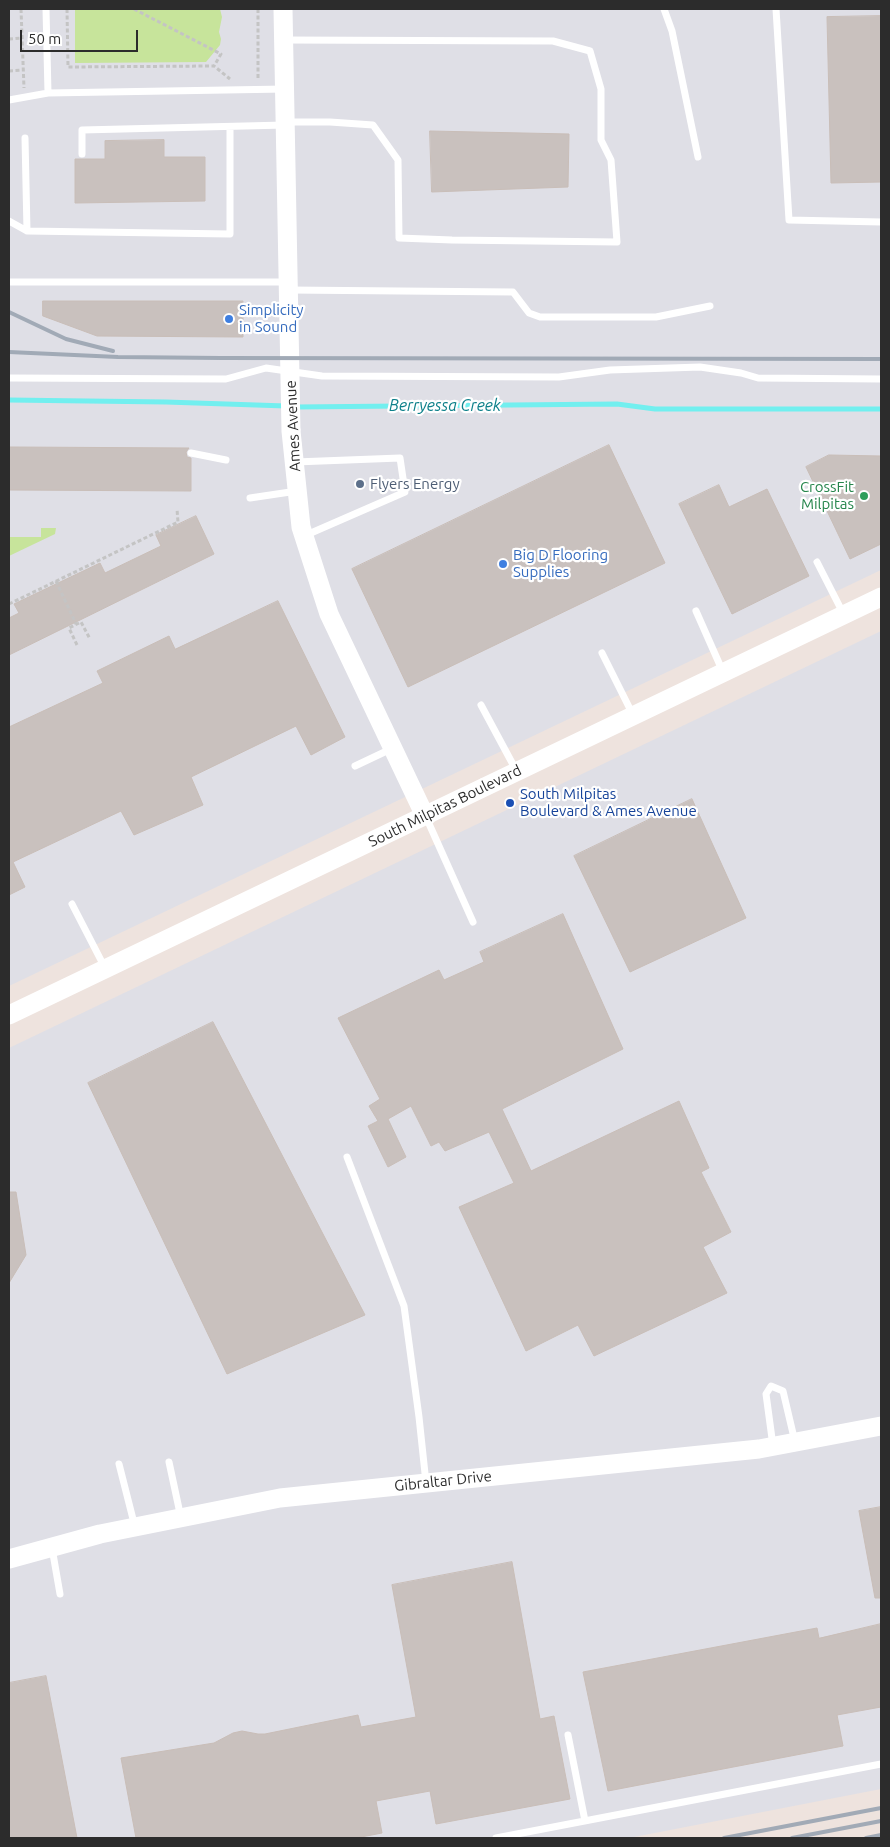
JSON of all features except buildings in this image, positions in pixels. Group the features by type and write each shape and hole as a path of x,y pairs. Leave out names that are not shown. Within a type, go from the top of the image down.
{"street":[{"name":"Ames Avenue","path":"283,9 291,431 304,536 330,614 425,816"},
{"name":"South Milpitas Boulevard","path":"9,1016 881,597"},
{"name":"Gibraltar Drive","path":"9,1559 100,1534 280,1498 773,1446 881,1426"}],"lane":[{"path":"46,9 48,93"},
{"path":"664,9 672,32 698,157"},
{"path":"776,9 789,220 881,222"},
{"path":"82,154 82,130 230,127 330,122 373,125 398,160 398,238 617,242 611,160 601,140 601,89 590,51 553,41 284,40"},
{"path":"9,100 48,93 285,89"},
{"path":"9,222 27,231 230,234 230,127"},
{"path":"24,138 27,231"},
{"path":"9,282 289,286 513,292 529,314 540,317 656,317 710,306"},
{"path":"9,378 226,379 266,368 290,375 322,376 559,377 610,370 700,367 741,373 758,378 881,379"},
{"path":"191,453 226,460"},
{"path":"294,462 400,458 405,492 304,536"},
{"path":"250,498 297,491"},
{"path":"817,562 844,615"},
{"path":"696,611 723,673"},
{"path":"602,653 633,716"},
{"path":"481,705 517,772"},
{"path":"355,766 393,748"},
{"path":"425,816 473,922"},
{"path":"72,904 105,969"},
{"path":"347,1157 404,1306 426,1483"},
{"path":"773,1446 766,1394 772,1386 783,1390 795,1442"},
{"path":"169,1462 181,1518"},
{"path":"119,1464 135,1527"},
{"path":"52,1547 60,1594"},
{"path":"568,1735 586,1821"},
{"path":"496,1838 881,1764"}],"path":[{"path":"21,9 25,97"},
{"path":"67,9 68,67 214,66 229,79 239,78"},
{"path":"134,9 220,54 214,66"},
{"path":"258,9 259,90"},
{"path":"9,39 22,38"},
{"path":"9,70 23,70"},
{"path":"249,77 258,77"},
{"path":"9,604 178,522 177,510"},
{"path":"56,581 76,624"},
{"path":"77,645 69,628 76,624 81,622 90,639"}],"shaded area":[{"path":"9,9 881,9 881,570 9,986"},
{"path":"881,631 881,1789 629,1838 9,1838 9,1048"}],"green space":[{"path":"75,9 220,9 222,17 219,32 220,45 206,62 75,63"},
{"path":"41,528 56,528 55,534 9,556 9,537 41,537"}],"waterway":[{"name":"Berryessa Creek","path":"9,400 286,406"},
{"name":"Berryessa Creek","path":"295,407 617,404 655,409 881,409"}],"railway":[{"path":"9,312 66,339 113,351"},
{"path":"9,352 118,357 221,358 881,359"},
{"path":"724,1838 881,1808"},
{"path":"792,1838 881,1821"},
{"path":"866,1838 881,1835"}],"place":[{"name":"Simplicity in Sound","path":"229,319"},
{"name":"Flyers Energy","path":"360,484"},
{"name":"CrossFit Milpitas","path":"864,496"},
{"name":"Big D Flooring Supplies","path":"503,564"},
{"name":"South Milpitas Boulevard & Ames Avenue","path":"510,803"}]}
